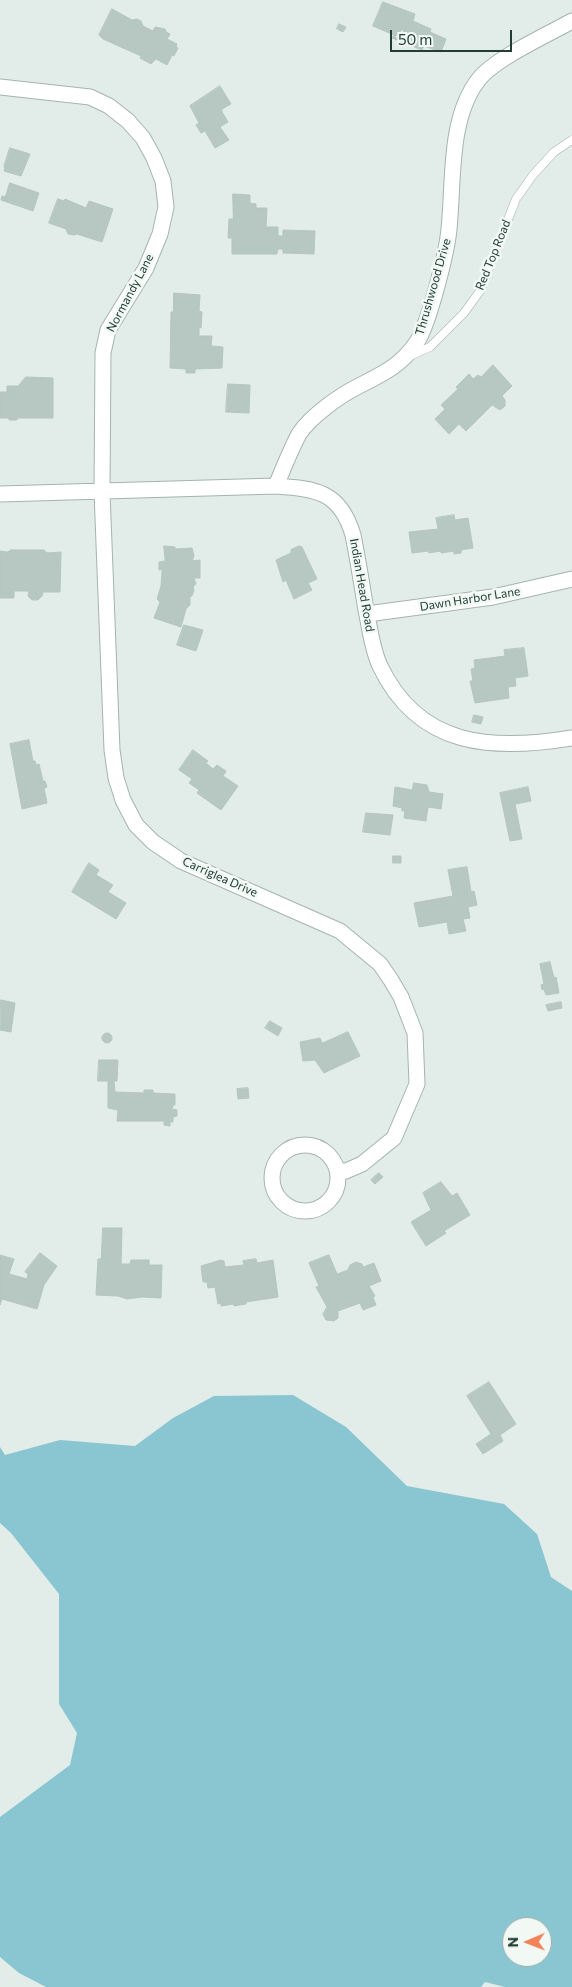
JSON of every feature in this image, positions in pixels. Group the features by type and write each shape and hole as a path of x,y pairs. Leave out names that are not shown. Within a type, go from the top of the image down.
{"street":[{"name":"Thrushwood Drive","path":"276,486 286,460 300,433 311,420 356,387 385,374 404,358 418,341 425,324 449,230 450,196 457,130 463,106 471,90 480,78 496,63 572,22"},
{"name":"Normandy Lane","path":"0,87 90,97 109,106 128,121 143,138 154,158 163,181 166,207 160,234 146,268 108,330 102,353 102,492"},
{"name":"Indian Head Road","path":"0,494 276,486 310,489 328,497 342,511 349,522 353,535 371,639 380,665 392,686 407,706 440,730 461,740 491,745 515,745 572,738"},
{"name":"Carriglea Drive","path":"102,492 112,750 116,778 123,800 136,825 153,842 181,861 340,931 380,964 391,980 415,1033 417,1084 394,1138 362,1164 346,1171 338,1171"},
{"name":"Dawn Harbor Lane","path":"367,614 492,597 572,579"},
{"path":"306,1144 320,1148 332,1157 338,1171 337,1186 330,1199 318,1208 304,1211 290,1208 278,1198 272,1184 272,1170 279,1156 291,1147 306,1144"}],"lane":[{"name":"Red Top Road","path":"404,358 430,347 464,313 480,291 516,199 533,175 554,152 572,140"}],"water":[{"path":"293,1395 346,1427 407,1486 504,1504 537,1534 551,1577 572,1591 572,1987 505,1987 485,1982 481,1987 46,1987 19,1973 0,1957 0,1817 70,1765 77,1733 59,1704 59,1594 11,1533 0,1523 0,1447 5,1455 60,1440 135,1446 173,1418 214,1396"}],"building":[{"path":"383,2 415,14 413,21 431,29 430,32 446,39 441,52 424,46 422,50 392,38 394,35 373,26"},
{"path":"112,9 132,20 137,19 141,21 143,26 153,31 155,27 165,29 170,34 167,39 177,44 176,47 178,48 167,65 156,59 151,64 140,58 141,56 103,39 99,35"},
{"path":"339,24 346,27 343,32 337,29"},
{"path":"220,86 231,104 222,109 228,122 220,127 229,140 215,148 205,131 201,133 196,125 199,123 190,106"},
{"path":"10,148 30,154 21,176 4,171"},
{"path":"10,183 39,193 33,211 1,200 2,196 5,197"},
{"path":"233,194 250,195 250,203 256,204 256,208 267,208 266,227 278,227 278,236 283,236 283,230 315,231 314,254 283,253 283,249 278,249 277,254 232,254 232,238 228,238 229,219 233,219"},
{"path":"58,199 64,201 65,199 86,208 89,201 113,209 102,242 77,234 68,234 66,229 49,223"},
{"path":"174,293 200,295 199,311 202,312 199,336 212,336 211,346 223,347 222,368 195,369 195,373 186,373 186,369 170,368 171,312 173,312"},
{"path":"493,365 512,386 502,396 505,400 505,406 500,410 492,405 466,431 459,424 449,434 435,419 445,409 441,405 458,389 456,387 469,374 473,379 478,375 481,377"},
{"path":"26,377 53,378 53,418 17,418 17,420 9,420 9,418 0,418 0,392 7,392 7,386 18,386"},
{"path":"228,384 250,385 249,413 226,412"},
{"path":"454,515 455,520 468,518 473,548 461,550 461,553 454,554 454,551 412,553 409,532 438,529 436,518"},
{"path":"164,546 175,547 175,549 192,548 194,556 192,561 200,560 200,578 194,578 196,584 193,587 190,605 186,609 181,627 154,618 160,602 157,599 161,586 162,572 162,569 159,570 159,562 165,561"},
{"path":"299,546 302,547 317,579 308,583 312,590 294,599 286,580 283,582 276,560 291,553 291,550"},
{"path":"11,550 44,550 47,553 61,552 60,592 43,592 38,600 32,600 28,596 29,591 14,591 14,598 0,598 0,551 7,552"},
{"path":"184,625 203,630 196,651 177,645"},
{"path":"524,648 528,676 515,678 516,686 508,687 509,698 475,703 470,681 473,681 471,669 475,668 474,660 505,656 504,650"},
{"path":"474,715 483,717 481,724 472,722"},
{"path":"29,740 33,761 35,761 36,765 39,764 43,781 45,781 47,787 44,788 47,803 22,809 10,744"},
{"path":"193,750 208,761 206,763 213,769 217,765 226,771 223,776 238,786 221,810 197,793 199,790 189,783 192,779 179,770"},
{"path":"414,783 427,785 429,792 443,794 441,809 428,807 426,821 404,818 405,811 402,811 402,808 393,806 395,787 412,790"},
{"path":"528,787 531,801 515,804 522,839 510,841 500,793"},
{"path":"366,813 393,815 390,835 363,832"},
{"path":"393,856 401,856 401,863 393,863"},
{"path":"89,863 99,870 96,875 113,885 108,892 126,903 116,919 72,892"},
{"path":"467,867 471,892 474,891 477,905 468,907 470,918 463,919 466,931 449,934 447,922 419,927 414,903 453,896 448,870"},
{"path":"550,962 554,978 556,977 559,993 546,995 541,985 544,984 540,964"},
{"path":"1,1000 15,1003 11,1032 0,1030"},
{"path":"561,1002 562,1008 548,1011 546,1005"},
{"path":"270,1021 282,1028 278,1036 265,1028"},
{"path":"348,1032 360,1056 324,1073 315,1060 303,1061 300,1042 320,1038 322,1043"},
{"path":"107,1033 112,1038 107,1043 102,1038"},
{"path":"99,1060 118,1060 117,1081 114,1081 115,1092 144,1093 144,1090 153,1090 153,1093 175,1094 175,1105 173,1105 172,1109 177,1110 177,1116 173,1117 173,1122 170,1122 170,1126 164,1125 164,1121 117,1121 118,1110 108,1108 108,1081 98,1081"},
{"path":"248,1088 249,1098 238,1099 237,1089"},
{"path":"379,1173 383,1177 375,1184 371,1180"},
{"path":"441,1182 452,1196 457,1193 470,1215 444,1231 446,1233 426,1246 411,1222 431,1210 423,1193"},
{"path":"103,1228 122,1228 121,1264 130,1264 131,1260 149,1260 149,1265 162,1265 161,1298 142,1297 127,1299 118,1296 96,1295 98,1259 101,1259"},
{"path":"40,1253 57,1266 44,1285 37,1309 2,1299 0,1305 0,1255 14,1259 9,1274 27,1279 28,1274 25,1272"},
{"path":"329,1255 337,1274 348,1270 350,1265 356,1262 362,1264 363,1267 374,1263 381,1281 369,1286 375,1296 373,1297 376,1305 363,1310 360,1303 338,1311 338,1318 334,1321 326,1320 323,1314 327,1307 316,1287 319,1286 309,1263"},
{"path":"256,1259 257,1263 273,1260 278,1297 246,1302 246,1304 234,1306 234,1304 221,1306 221,1303 218,1304 215,1287 208,1288 207,1282 203,1282 201,1266 221,1260 224,1261 225,1267 244,1265 243,1261"},
{"path":"489,1382 516,1424 500,1435 503,1441 483,1454 476,1444 491,1434 467,1396"}]}
